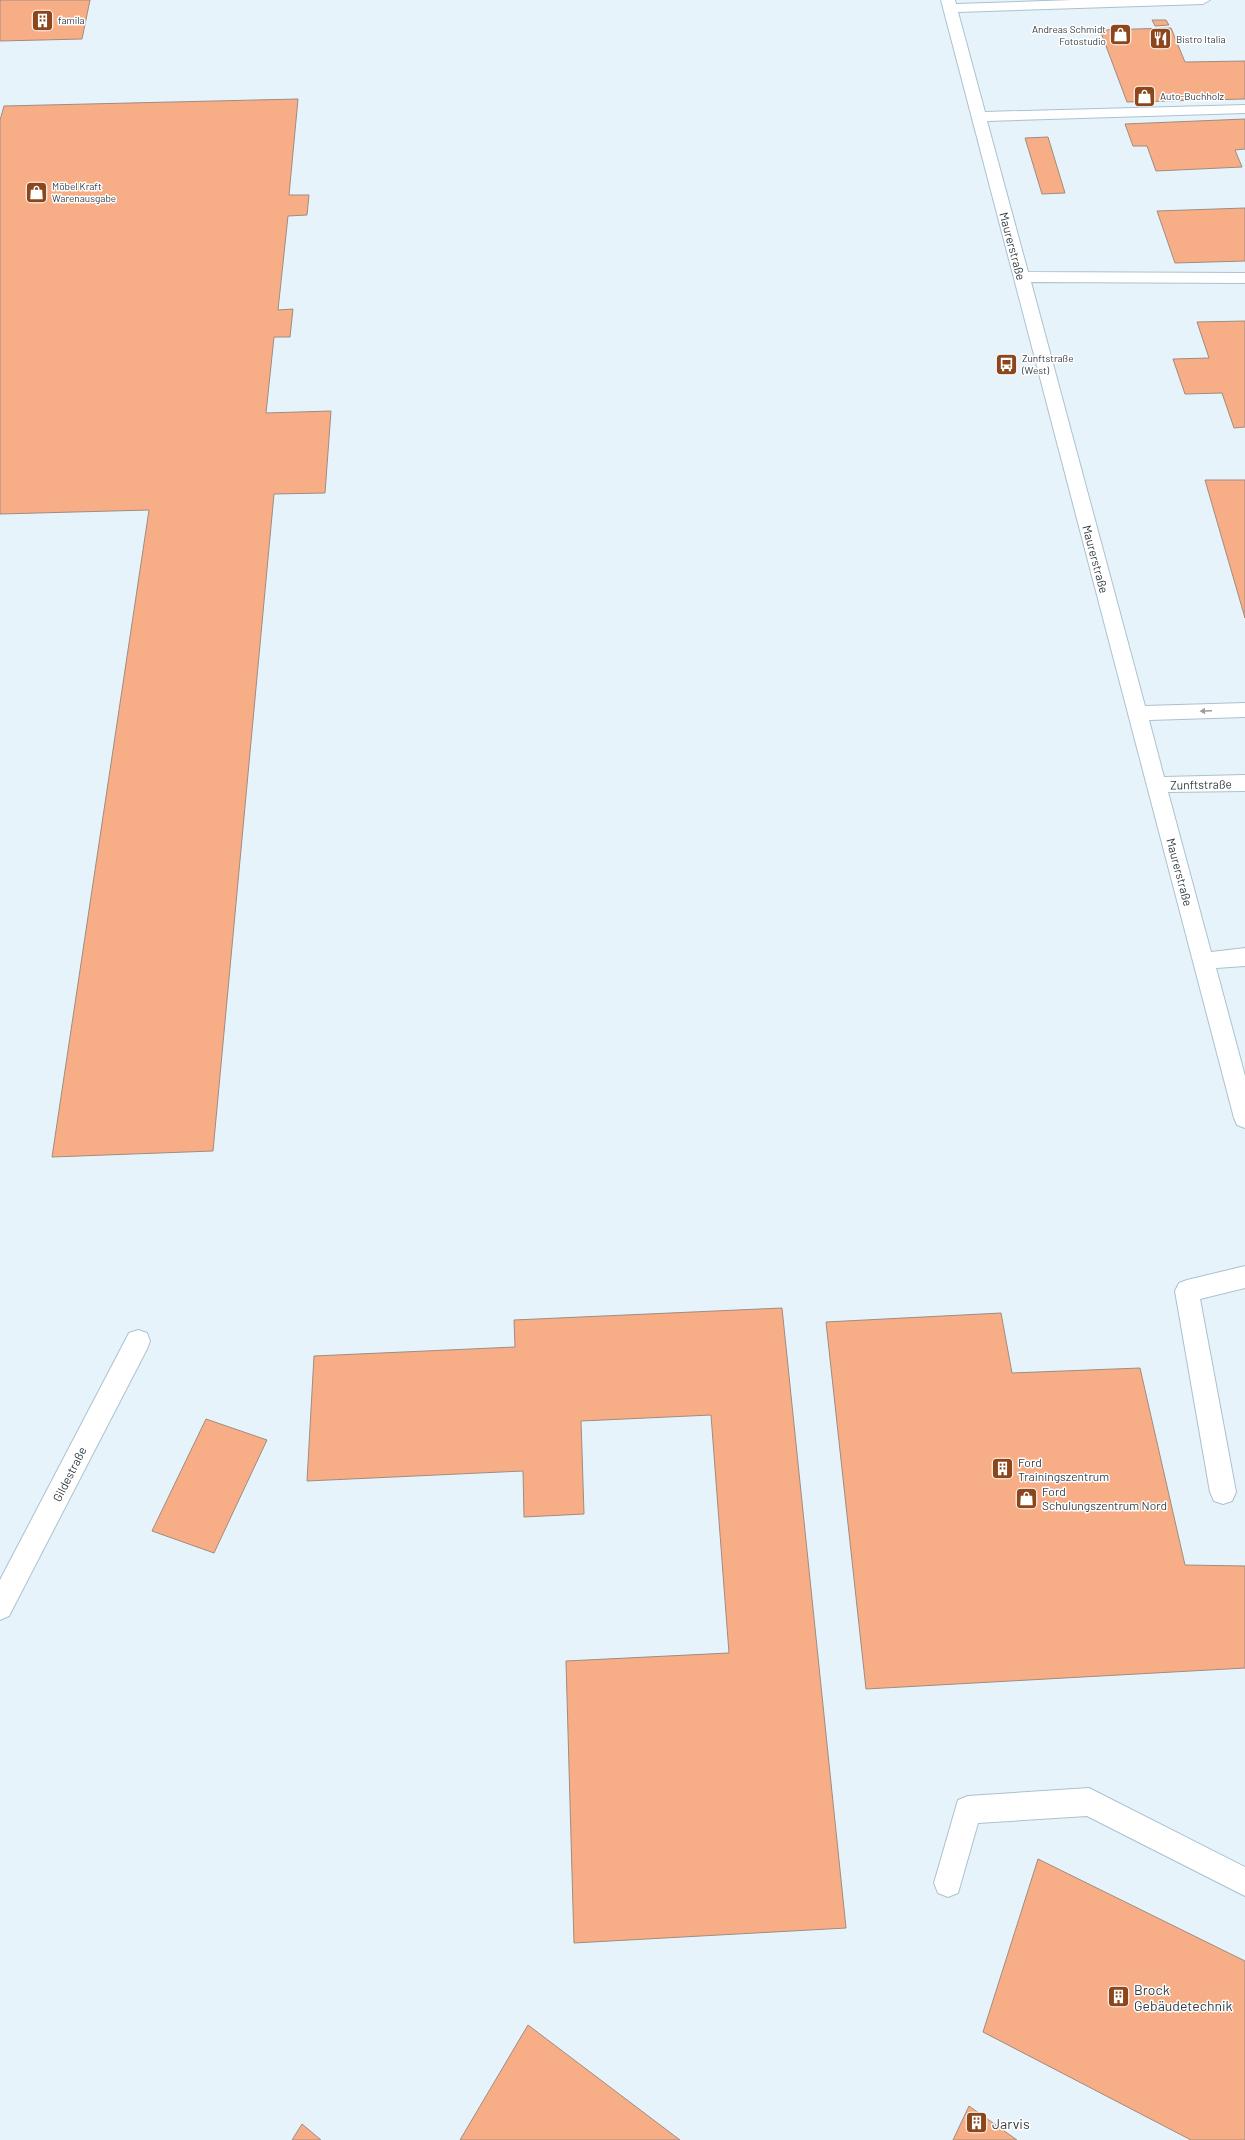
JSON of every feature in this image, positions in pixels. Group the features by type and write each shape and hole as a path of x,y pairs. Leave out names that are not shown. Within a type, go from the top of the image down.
{"street":[{"path":"949,4 1203,0"},
{"name":"Maurerstraße","path":"949,4 1245,1118"},
{"path":"978,117 1245,109"},
{"path":"1021,278 1245,278"},
{"path":"1137,713 1245,710"},
{"name":"Zunftstraße","path":"1156,785 1245,783"},
{"path":"1203,961 1245,957"},
{"path":"1223,1492 1187,1291 1245,1277"},
{"name":"Gildestraße","path":"0,1607 138,1341"},
{"path":"948,1883 968,1810 1089,1802 1245,1882"}],"shaded area":[{"path":"0,0 1245,0 1245,2140 0,2140"}],"building":[{"name":"famila","path":"0,0 90,0 82,39 0,41"},
{"path":"1152,20 1166,20 1169,25 1155,26"},
{"path":"1171,28 1185,62 1245,61 1245,99 1127,102 1100,30"},
{"path":"298,99 289,195 309,195 307,215 288,216 278,310 293,309 290,337 274,337 266,413 331,411 325,493 274,494 213,1151 52,1157 149,510 0,514 0,120 4,106"},
{"path":"1245,119 1245,149 1235,150 1242,167 1156,171 1147,146 1133,146 1125,124"},
{"path":"1048,137 1065,193 1042,194 1025,138"},
{"path":"1245,208 1245,261 1175,263 1157,211"},
{"path":"1245,321 1245,427 1234,428 1222,393 1185,394 1173,359 1209,358 1197,322"},
{"path":"1205,480 1245,480 1245,618"},
{"path":"782,1308 846,1928 574,1943 566,1661 729,1653 711,1415 581,1421 584,1514 524,1517 523,1471 307,1481 314,1356 515,1347 514,1320"},
{"name":"Ford Trainingszentrum","path":"1001,1313 1012,1373 1140,1368 1185,1565 1245,1566 1245,1668 866,1689 826,1322"},
{"path":"206,1419 267,1440 214,1553 152,1531"},
{"name":"Brock Gebäudetechnik","path":"1038,1859 1245,1961 1245,2140 1191,2140 983,2032"},
{"path":"528,2025 680,2140 460,2140"},
{"name":"Jarvis","path":"969,2106 1017,2140 953,2140"},
{"path":"302,2124 321,2140 292,2140"}],"place":[{"name":"famila","path":"43,20"},
{"name":"Andreas Schmidt Fotostudio","path":"1121,35"},
{"name":"Bistro Italia","path":"1161,39"},
{"name":"Auto-Buchholz","path":"1144,96"},
{"name":"Möbel Kraft Warenausgabe","path":"36,192"},
{"name":"Zunftstraße (West)","path":"1007,364"},
{"name":"Ford Trainingszentrum","path":"1003,1469"},
{"name":"Ford Schulungszentrum Nord","path":"1026,1498"},
{"name":"Brock Gebäudetechnik","path":"1119,1997"},
{"name":"Jarvis","path":"977,2123"}]}
